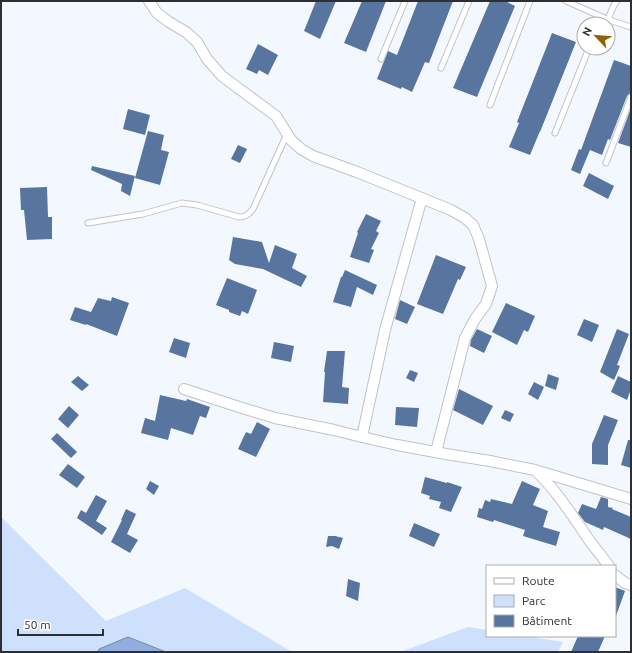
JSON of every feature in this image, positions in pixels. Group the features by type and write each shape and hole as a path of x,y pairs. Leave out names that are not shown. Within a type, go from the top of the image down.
{"street":[{"path":"149,1 157,13 186,32 197,42 207,59 222,76 276,116 291,140 301,149 312,156 357,172 451,210 465,218 473,225 479,239 492,286 486,304 475,319 465,338 436,452"},
{"path":"362,437 385,330 422,198"},
{"path":"184,389 239,408 275,418 436,452 535,470 631,499"},
{"path":"535,470 545,479 570,511 608,565"},
{"path":"616,576 625,583 631,585"}],"lane":[{"path":"381,59 404,1"},
{"path":"441,68 469,1"},
{"path":"490,104 530,1"},
{"path":"566,1 595,16"},
{"path":"609,16 617,1"},
{"path":"616,24 631,27"},
{"path":"555,133 586,56"},
{"path":"606,163 631,97"},
{"path":"88,223 143,214 182,203 239,217 248,216 253,209 287,133"}],"green space":[{"path":"1,517 106,621 185,588 292,652 166,652 128,637 99,649 98,652 1,652"},
{"path":"468,627 486,630 486,637 531,637 563,642 558,652 400,652"}],"water":[{"path":"128,637 166,652 98,652 99,649"}],"building":[{"path":"316,1 336,1 320,39 304,31"},
{"path":"362,1 386,1 366,52 344,43"},
{"path":"418,1 453,1 429,63 425,62 412,92 402,87 401,89 377,79 388,51 397,55"},
{"path":"490,1 505,1 515,6 477,97 453,88"},
{"path":"552,33 576,42 530,155 509,147 519,123 517,122"},
{"path":"258,44 278,55 268,75 259,70 257,74 246,69"},
{"path":"614,60 631,66 631,93 627,96 610,140 608,139 602,155 590,150 580,174 571,170 579,149 581,150"},
{"path":"631,108 631,147 618,143"},
{"path":"128,109 150,115 145,135 123,129"},
{"path":"148,131 164,135 161,150 169,152 160,185 135,178"},
{"path":"238,145 247,149 240,163 231,159"},
{"path":"92,166 135,176 130,196 121,191 122,184 91,170"},
{"path":"589,173 614,186 608,199 583,186"},
{"path":"47,187 48,217 52,217 52,239 27,240 24,210 21,210 20,188"},
{"path":"366,214 381,221 376,231 379,233 371,249 374,250 369,263 350,257 358,233 357,232"},
{"path":"233,237 262,242 269,263 275,245 297,254 292,268 307,276 301,287 263,269 235,264 229,260"},
{"path":"436,255 466,267 460,280 458,279 443,314 417,304"},
{"path":"345,270 377,285 373,295 357,287 351,307 333,302 341,277"},
{"path":"227,278 257,290 248,314 242,311 240,316 216,305"},
{"path":"112,297 129,303 117,336 86,324 70,320 75,307 91,312 98,298 111,301"},
{"path":"400,300 415,307 407,324 395,319"},
{"path":"506,303 535,316 528,332 524,330 517,345 492,332"},
{"path":"584,319 599,325 592,342 577,335"},
{"path":"477,329 492,336 484,353 470,346 471,340"},
{"path":"617,329 629,334 617,365 620,366 614,380 600,372"},
{"path":"174,338 190,343 186,358 169,352"},
{"path":"274,342 294,346 291,362 271,358"},
{"path":"327,351 345,351 342,387 349,388 348,404 323,402 324,372"},
{"path":"410,370 418,373 414,382 406,378"},
{"path":"548,374 559,378 556,390 545,386"},
{"path":"78,376 89,385 82,391 71,382"},
{"path":"618,376 631,382 631,389 627,400 611,392"},
{"path":"534,382 544,387 538,400 528,394"},
{"path":"459,389 493,406 483,425 453,410"},
{"path":"160,395 186,401 187,399 210,407 206,418 200,416 193,435 171,428 168,440 141,433 145,418 155,421"},
{"path":"69,406 79,415 68,428 58,419"},
{"path":"396,407 419,408 417,427 395,425"},
{"path":"505,410 514,414 510,422 501,418"},
{"path":"604,415 618,420 608,445 608,465 592,464 592,444"},
{"path":"257,422 270,429 256,457 238,449 246,432 251,434"},
{"path":"57,433 77,452 71,458 51,439"},
{"path":"628,440 631,440 631,468 621,465"},
{"path":"68,464 85,477 77,488 59,475"},
{"path":"425,477 462,487 451,512 439,508 441,502 429,499 430,496 421,493"},
{"path":"150,481 159,486 154,495 146,489"},
{"path":"522,481 540,489 533,505 548,511 543,527 560,532 556,546 523,536 525,530 494,520 493,522 477,517 479,508 482,509 485,500 490,502 491,499 512,504"},
{"path":"96,495 107,501 96,521 107,528 102,535 77,518 81,510 86,513"},
{"path":"601,497 608,499 608,507 631,517 631,539 604,527 603,530 585,522 578,513 582,504 596,509"},
{"path":"126,509 136,514 127,534 138,540 130,553 111,542"},
{"path":"414,523 440,534 434,547 409,536"},
{"path":"328,536 343,538 339,549 332,546 326,547"},
{"path":"348,579 360,583 358,601 346,596"},
{"path":"616,587 625,591 616,616"},
{"path":"578,637 605,637 598,652 571,652"}]}
